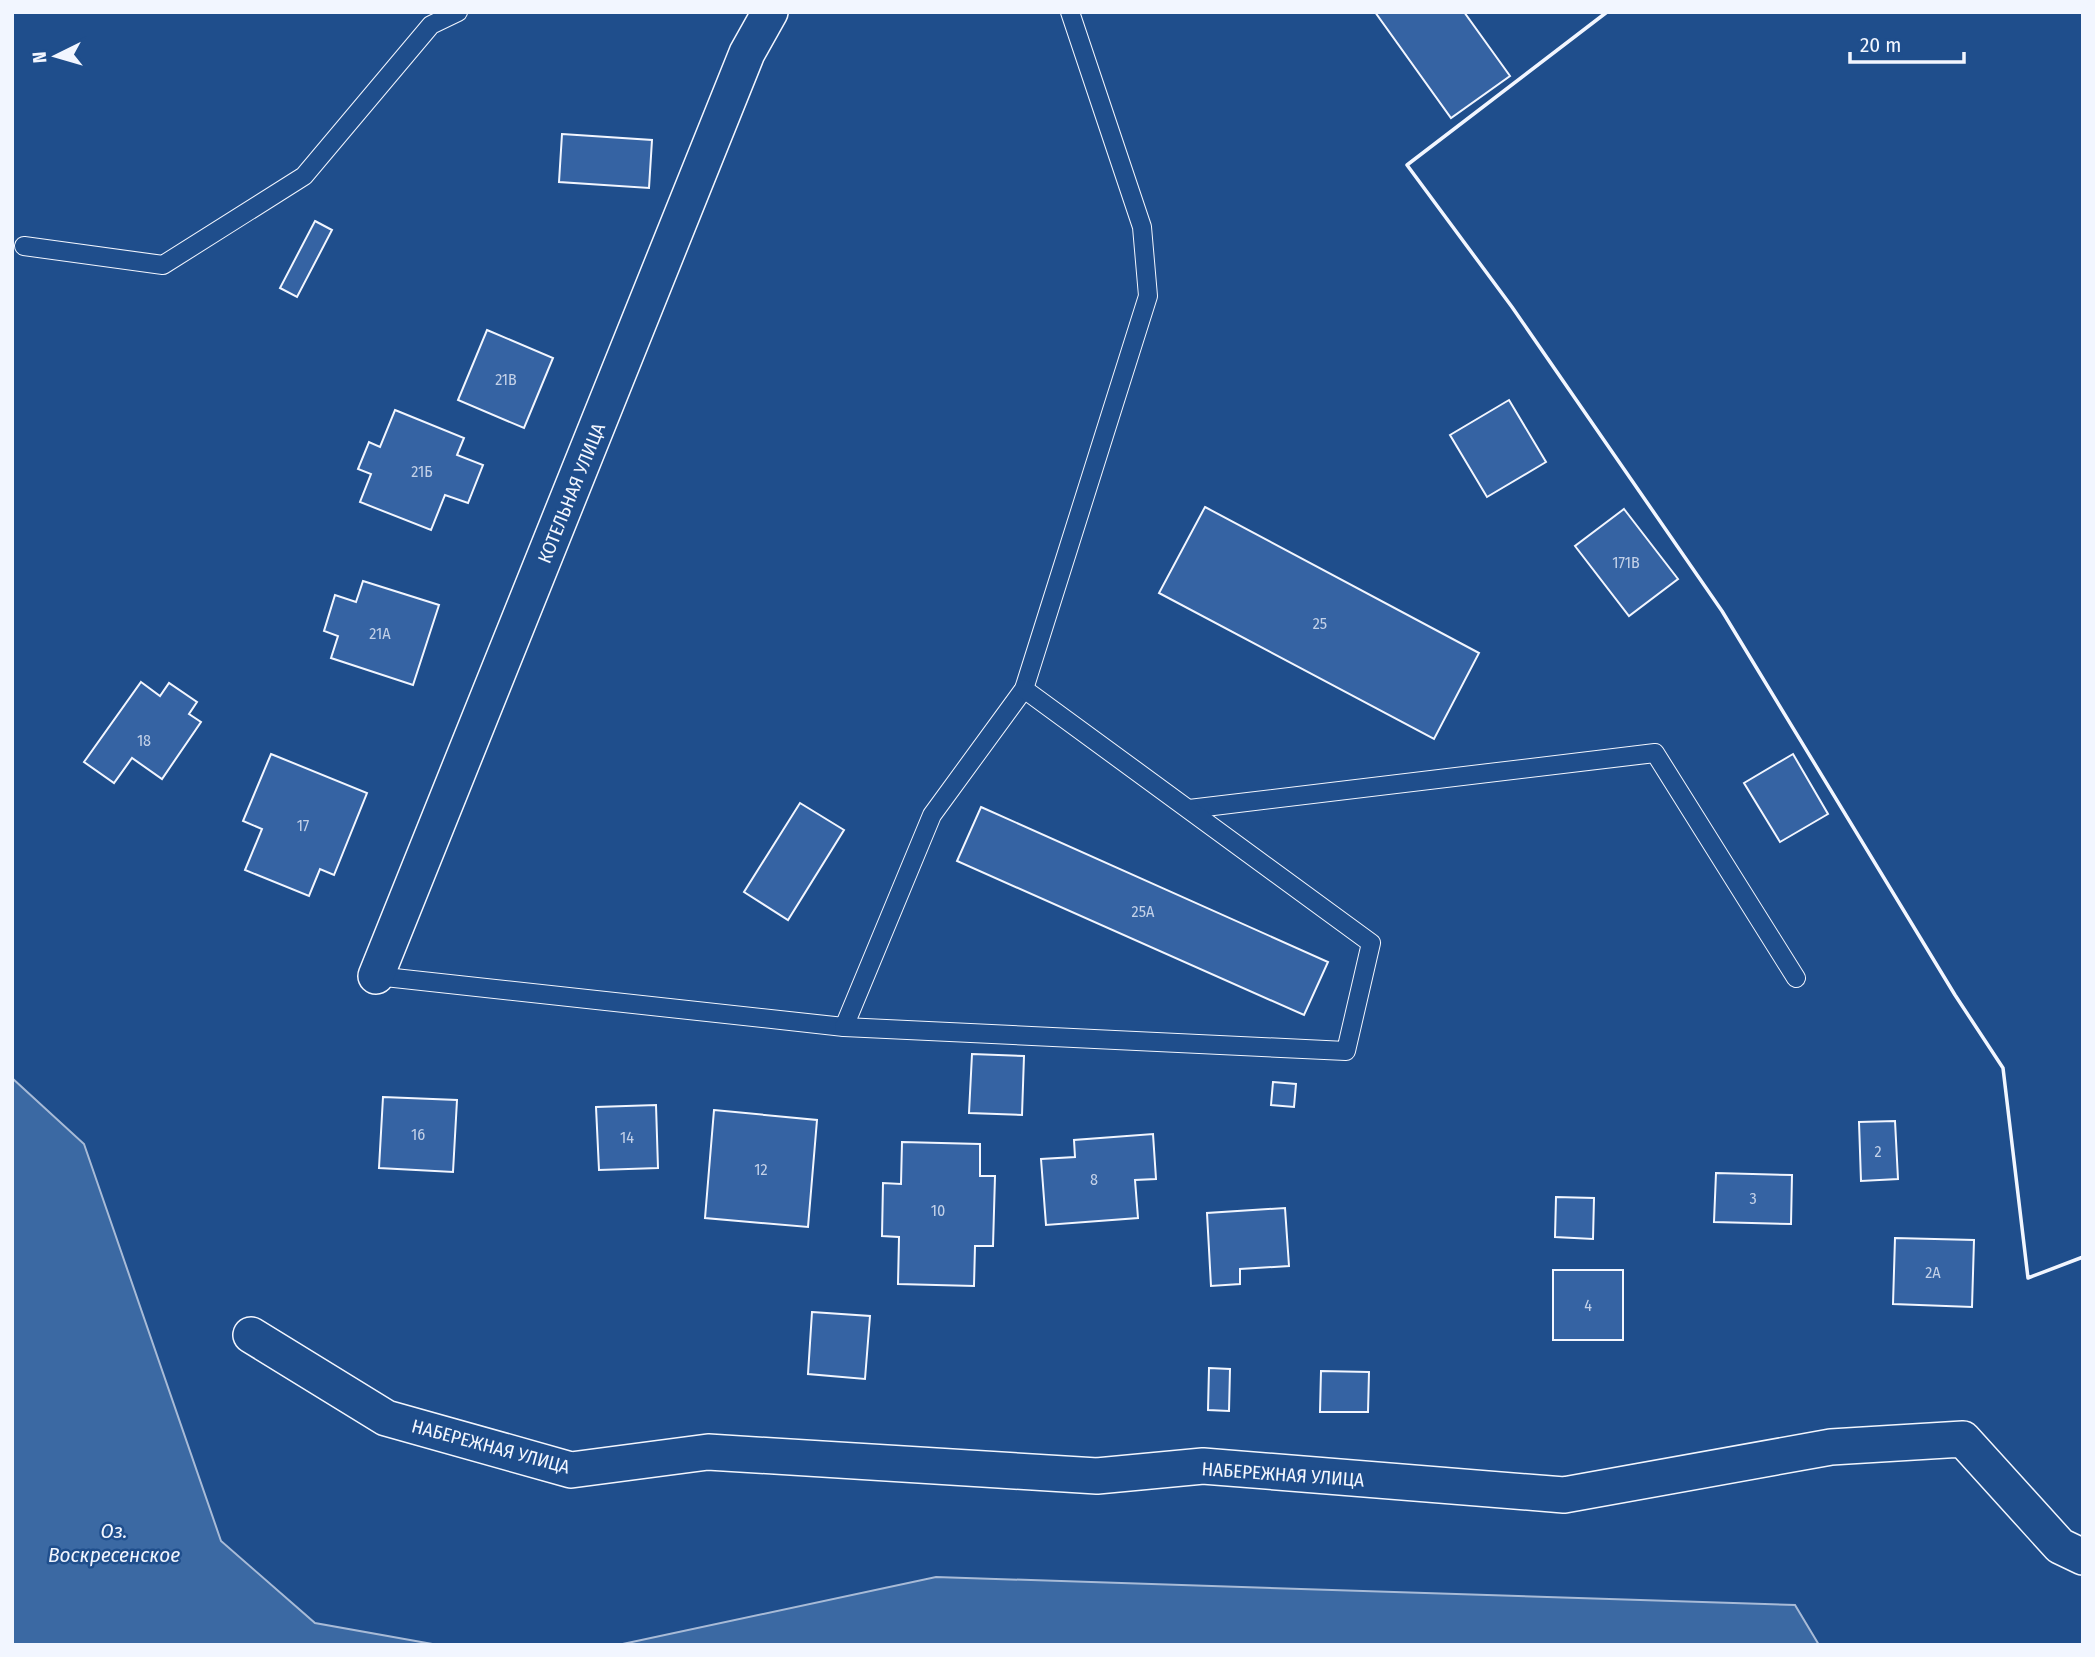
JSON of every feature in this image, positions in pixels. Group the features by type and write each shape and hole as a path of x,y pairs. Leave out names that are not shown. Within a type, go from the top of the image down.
{"street":[{"name":"КОТЕЛЬНАЯ УЛИЦА","path":"376,976 747,53 770,12"},
{"name":"НАБЕРЕЖНАЯ УЛИЦА","path":"251,1335 386,1418 571,1470 708,1452 1097,1476 1203,1466 1564,1495 1831,1447 1963,1439 2060,1546 2083,1557"}],"lane":[{"path":"24,246 163,265 304,176 431,24 458,12"},
{"path":"844,1027 932,815 1024,689 1148,296 1142,227 1070,12"},
{"path":"376,976 844,1027 1346,1051 1371,943 1024,689"},
{"path":"1188,809 1656,753 1796,978"}],"water":[{"name":"Оз. Воскресенское","path":"12,1078 84,1144 221,1541 315,1623 438,1645 12,1645"},
{"path":"936,1577 1795,1605 1819,1645 618,1645"}],"building":[{"path":"1375,12 1464,12 1510,76 1451,118"},
{"path":"562,134 652,140 649,188 559,182"},
{"path":"315,221 332,230 297,297 280,288"},
{"path":"487,330 553,358 524,428 458,400"},
{"path":"1509,400 1546,462 1487,497 1450,435"},
{"path":"395,410 464,438 457,455 483,465 468,503 445,495 431,530 360,502 371,474 358,469 369,442 380,447"},
{"path":"1205,507 1479,653 1434,739 1159,593"},
{"path":"1624,509 1678,579 1629,616 1575,546"},
{"path":"363,581 439,605 413,685 331,658 338,636 324,631 335,595 356,602"},
{"path":"141,682 160,696 169,683 197,702 189,714 201,722 162,779 132,758 114,783 84,762"},
{"path":"271,754 367,793 334,875 320,869 309,896 245,870 262,829 243,821"},
{"path":"1793,754 1828,814 1780,842 1744,783"},
{"path":"800,803 844,830 788,920 744,892"},
{"path":"981,807 1328,962 1304,1015 957,861"},
{"path":"972,1054 1024,1056 1022,1115 969,1113"},
{"path":"1273,1082 1296,1084 1294,1107 1271,1105"},
{"path":"383,1097 457,1100 453,1172 379,1168"},
{"path":"656,1105 658,1168 599,1170 596,1107"},
{"path":"714,1110 817,1120 808,1227 705,1218"},
{"path":"1895,1121 1898,1179 1861,1181 1859,1122"},
{"path":"1153,1134 1156,1179 1135,1180 1138,1218 1046,1225 1041,1159 1075,1157 1074,1140"},
{"path":"902,1142 980,1144 980,1176 995,1176 993,1246 975,1246 974,1286 898,1284 899,1237 882,1236 883,1183 901,1184"},
{"path":"1716,1173 1792,1175 1791,1224 1714,1222"},
{"path":"1556,1197 1594,1198 1593,1239 1555,1237"},
{"path":"1285,1208 1289,1266 1240,1269 1240,1284 1211,1286 1207,1213"},
{"path":"1895,1238 1974,1240 1972,1307 1893,1304"},
{"path":"1553,1270 1623,1270 1623,1340 1553,1340"},
{"path":"812,1312 870,1316 865,1379 808,1374"},
{"path":"1209,1368 1230,1369 1229,1411 1208,1410"},
{"path":"1321,1371 1369,1372 1368,1412 1320,1412"}],"wall":[{"path":"1607,12 1407,165 1512,307 1722,611 1955,995 2003,1068 2028,1278 2083,1257"}]}
